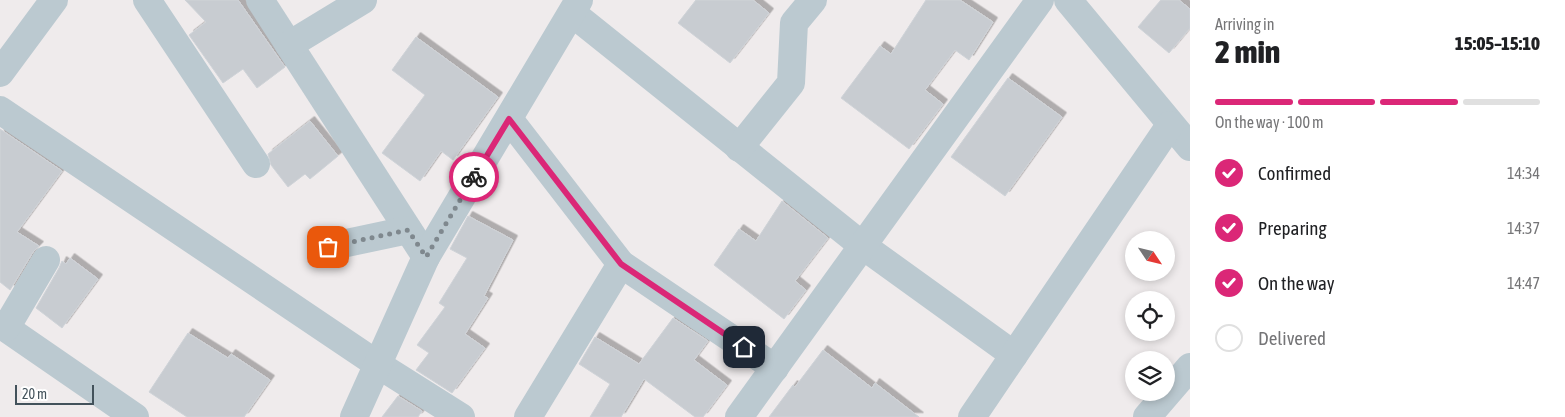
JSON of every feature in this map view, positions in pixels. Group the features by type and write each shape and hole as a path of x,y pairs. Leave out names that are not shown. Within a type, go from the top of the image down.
{"street":[{"path":"0,73 54,0"},
{"path":"147,0 256,164"},
{"path":"260,0 426,257"},
{"path":"289,45 363,0"},
{"path":"739,148 791,83 794,23 813,0"},
{"path":"739,417 1040,0"},
{"path":"1068,0 1190,147"},
{"path":"354,417 426,257 576,6 739,148 862,246 1014,355"},
{"path":"0,110 378,364 461,417"},
{"path":"509,119 621,264 775,368"},
{"path":"972,417 1170,125"},
{"path":"328,247 408,230"},
{"path":"46,260 3,326 135,417"},
{"path":"528,417 621,264"},
{"path":"1147,417 1190,367"}],"building":[{"path":"185,0 238,0 285,67 257,88 243,69 223,83 189,35 206,22"},
{"path":"696,0 753,0 769,13 730,63 678,23"},
{"path":"926,0 960,0 993,22 969,60 955,50 925,90 943,104 909,149 841,98 880,46 891,54"},
{"path":"1161,0 1179,0 1190,9 1190,28 1169,53 1138,27"},
{"path":"416,37 498,97 453,160 441,151 420,181 382,153 425,95 392,70"},
{"path":"1008,78 1062,117 1005,196 951,157"},
{"path":"310,121 338,156 310,179 305,174 288,187 271,165 268,154"},
{"path":"0,129 62,171 17,232 39,246 33,252 10,290 0,282"},
{"path":"782,201 828,238 795,281 806,290 784,319 714,265 739,229 756,241"},
{"path":"468,216 513,240 484,296 488,298 465,334 485,348 452,393 416,370 429,353 417,345 445,307 439,303 467,258 450,249"},
{"path":"70,258 98,279 62,328 36,308 62,261 66,264"},
{"path":"673,318 708,341 694,360 727,385 703,417 695,417 644,379 621,417 590,417 610,384 579,364 595,337 639,364"},
{"path":"188,333 228,358 231,354 270,380 244,417 187,417 149,392"},
{"path":"823,350 872,388 875,383 919,417 769,417"},
{"path":"398,396 422,411 418,417 382,417"}],"way so far":[{"path":"328,247 408,230 426,257 474,177"}],"route":[{"path":"474,177 509,119 621,264 744,347"}]}
